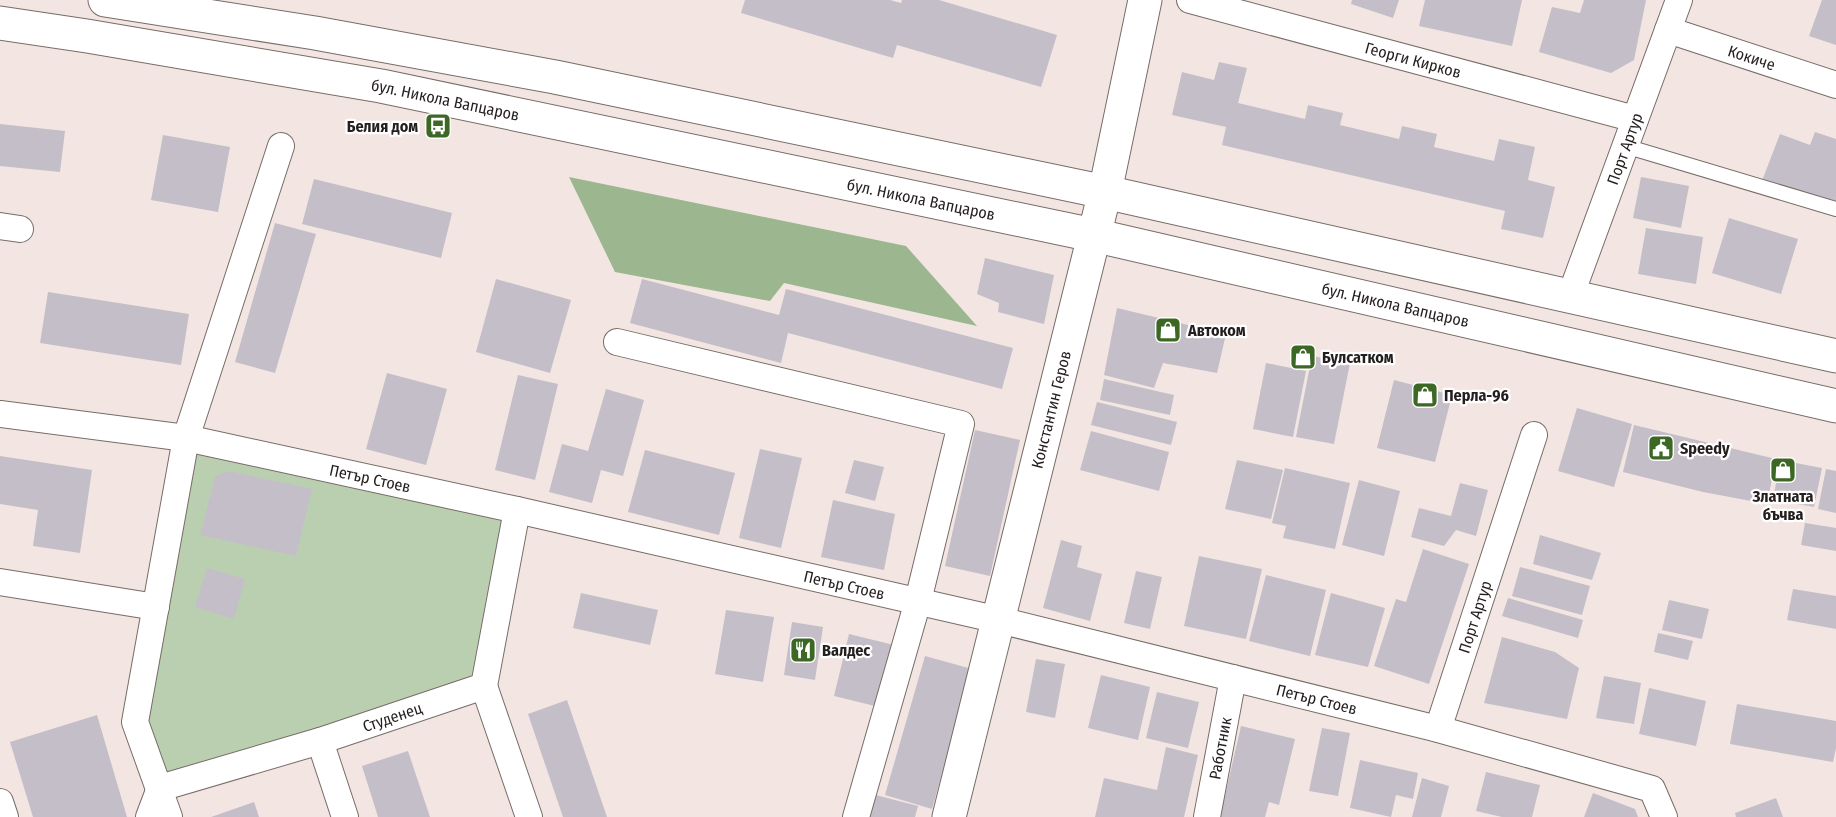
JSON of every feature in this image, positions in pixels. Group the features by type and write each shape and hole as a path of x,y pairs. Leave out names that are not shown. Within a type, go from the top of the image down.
{"street":[{"path":"105,0 315,33 555,77 1105,192 1836,357"},
{"name":"Константин Геров","path":"949,817 1105,192 1145,0"},
{"name":"Георги Кирков","path":"1190,0 1635,119"},
{"name":"Порт Артур","path":"1569,297 1679,0"},
{"name":"бул. Никола Вапцаров","path":"0,23 381,86 1093,235 1836,406"},
{"name":"Кокиче","path":"1668,30 1836,85"},
{"path":"169,817 135,722 186,438 281,146"},
{"path":"617,342 961,424 918,602 856,817"},
{"name":"Петър Стоев","path":"0,414 186,438 517,510 999,620 1438,729 1652,789 1664,817"},
{"name":"Порт Артур","path":"1438,729 1534,435"},
{"path":"517,510 484,686 529,817"},
{"path":"0,582 156,607"},
{"name":"Работник","path":"1207,817 1233,678"},
{"name":"Студенец","path":"160,788 320,741 484,686"},
{"path":"320,741 345,817"},
{"path":"149,817 160,788"},
{"path":"0,802 5,817"}],"lane":[{"path":"1625,146 1836,209"}],"green space":[{"path":"569,177 906,246 977,326 784,283 770,301 615,272"},
{"path":"186,438 517,510 484,686 160,788 135,722"}],"building":[{"path":"745,0 890,0 901,3 902,0 939,0 1057,35 1041,87 897,45 893,58 741,13"},
{"path":"1352,0 1399,0 1393,18 1351,4"},
{"path":"1425,0 1522,0 1512,46 1419,26"},
{"path":"1584,0 1646,0 1634,60 1611,73 1539,52 1552,7 1580,13"},
{"path":"1822,0 1836,0 1836,45 1809,36"},
{"path":"1219,62 1247,68 1238,103 1305,119 1308,105 1343,113 1340,125 1399,139 1402,126 1437,134 1434,147 1494,161 1499,139 1535,147 1528,180 1555,187 1543,238 1501,229 1505,211 1222,145 1226,127 1172,115 1182,72 1214,80"},
{"path":"0,124 65,131 60,172 0,166"},
{"path":"1815,132 1836,139 1836,215 1760,186 1780,134 1810,145"},
{"path":"163,135 230,147 218,212 151,200"},
{"path":"1641,177 1689,186 1681,228 1633,218"},
{"path":"314,179 452,213 441,258 302,224"},
{"path":"1729,218 1798,239 1781,294 1712,273"},
{"path":"275,223 316,234 275,373 235,362"},
{"path":"1646,228 1703,237 1696,284 1638,274"},
{"path":"985,258 1054,275 1044,324 998,312 999,303 977,294"},
{"path":"496,279 571,300 550,373 476,352"},
{"path":"642,279 779,315 786,289 1013,348 1002,389 788,333 781,363 630,323"},
{"path":"48,292 189,314 181,365 40,343"},
{"path":"1117,308 1226,334 1217,373 1163,363 1154,388 1104,375"},
{"path":"1312,356 1350,363 1334,444 1296,437"},
{"path":"1266,363 1306,371 1293,437 1253,429"},
{"path":"387,373 447,389 426,465 366,449"},
{"path":"518,375 558,384 535,480 495,470"},
{"path":"1104,379 1174,395 1170,415 1100,400"},
{"path":"1394,380 1452,395 1435,462 1377,448"},
{"path":"606,389 644,400 623,476 601,470 592,503 549,492 562,444 588,451"},
{"path":"1097,402 1177,422 1171,445 1091,425"},
{"path":"1577,408 1632,424 1614,487 1558,471"},
{"path":"1634,425 1776,459 1767,504 1703,492 1623,472"},
{"path":"975,430 1020,440 990,576 945,566"},
{"path":"1091,431 1169,452 1159,491 1080,470"},
{"path":"760,449 802,458 781,548 739,538"},
{"path":"645,450 735,473 719,535 628,512"},
{"path":"0,456 92,470 80,553 33,546 38,510 0,504"},
{"path":"854,460 884,467 875,501 845,493"},
{"path":"1237,460 1283,470 1271,519 1225,509"},
{"path":"1780,460 1822,468 1814,507 1773,500"},
{"path":"1285,468 1350,483 1335,549 1283,538 1286,526 1272,523"},
{"path":"1826,469 1836,471 1836,513 1818,509"},
{"path":"228,471 312,489 296,556 200,535 215,477"},
{"path":"1359,480 1400,491 1384,556 1342,545"},
{"path":"1460,483 1488,490 1476,536 1456,530 1444,546 1411,537 1419,508 1451,516"},
{"path":"833,500 895,514 884,570 821,557"},
{"path":"1805,523 1836,528 1836,551 1801,545"},
{"path":"1540,535 1601,553 1592,580 1533,564"},
{"path":"1061,540 1082,546 1077,567 1102,574 1090,621 1043,608"},
{"path":"1423,549 1469,564 1429,684 1374,666 1396,599 1406,602"},
{"path":"1199,556 1262,569 1246,639 1184,626"},
{"path":"1520,567 1590,586 1582,615 1512,596"},
{"path":"207,568 245,579 234,619 195,607"},
{"path":"1136,571 1162,577 1150,629 1124,623"},
{"path":"1266,575 1326,590 1310,656 1249,641"},
{"path":"1793,589 1836,596 1836,629 1787,620"},
{"path":"581,593 658,610 650,645 573,628"},
{"path":"1331,593 1385,608 1368,667 1315,655"},
{"path":"1508,598 1583,620 1578,638 1502,616"},
{"path":"1669,600 1709,609 1702,639 1662,630"},
{"path":"726,610 774,617 763,682 715,674"},
{"path":"792,622 823,627 815,680 784,675"},
{"path":"1658,633 1693,641 1688,660 1654,652"},
{"path":"849,634 894,645 879,707 834,696"},
{"path":"1502,637 1555,652 1579,668 1567,719 1484,703"},
{"path":"925,656 972,669 932,809 885,795"},
{"path":"1036,659 1065,664 1055,718 1026,712"},
{"path":"1101,675 1150,687 1138,740 1088,728"},
{"path":"1604,676 1641,683 1634,724 1596,718"},
{"path":"1649,688 1706,701 1696,746 1639,734"},
{"path":"1157,692 1199,702 1188,748 1146,738"},
{"path":"567,700 607,817 563,817 528,714"},
{"path":"1737,704 1836,721 1836,748 1833,762 1730,744"},
{"path":"97,715 127,817 33,817 10,742"},
{"path":"1241,726 1295,739 1279,805 1269,802 1265,817 1220,817"},
{"path":"1322,728 1350,733 1338,796 1309,791"},
{"path":"1166,747 1198,755 1184,817 1095,817 1104,778 1157,790"},
{"path":"408,751 430,817 378,817 362,766"},
{"path":"1360,760 1418,773 1413,799 1396,795 1391,817 1350,808"},
{"path":"1486,772 1540,785 1532,817 1502,817 1476,811"},
{"path":"1422,778 1449,786 1441,817 1412,817"},
{"path":"868,793 918,806 915,817 861,817"},
{"path":"1593,793 1635,809 1638,817 1584,817"},
{"path":"1776,798 1783,817 1736,817 1735,813"},
{"path":"254,802 259,817 211,817"}],"place":[{"name":"Белия дом","path":"438,126"},
{"name":"Автоком","path":"1168,330"},
{"name":"Булсатком","path":"1303,357"},
{"name":"Перла-96","path":"1425,395"},
{"name":"Speedy","path":"1661,448"},
{"name":"Златната бъчва","path":"1783,470"},
{"name":"Валдес","path":"803,650"}]}
